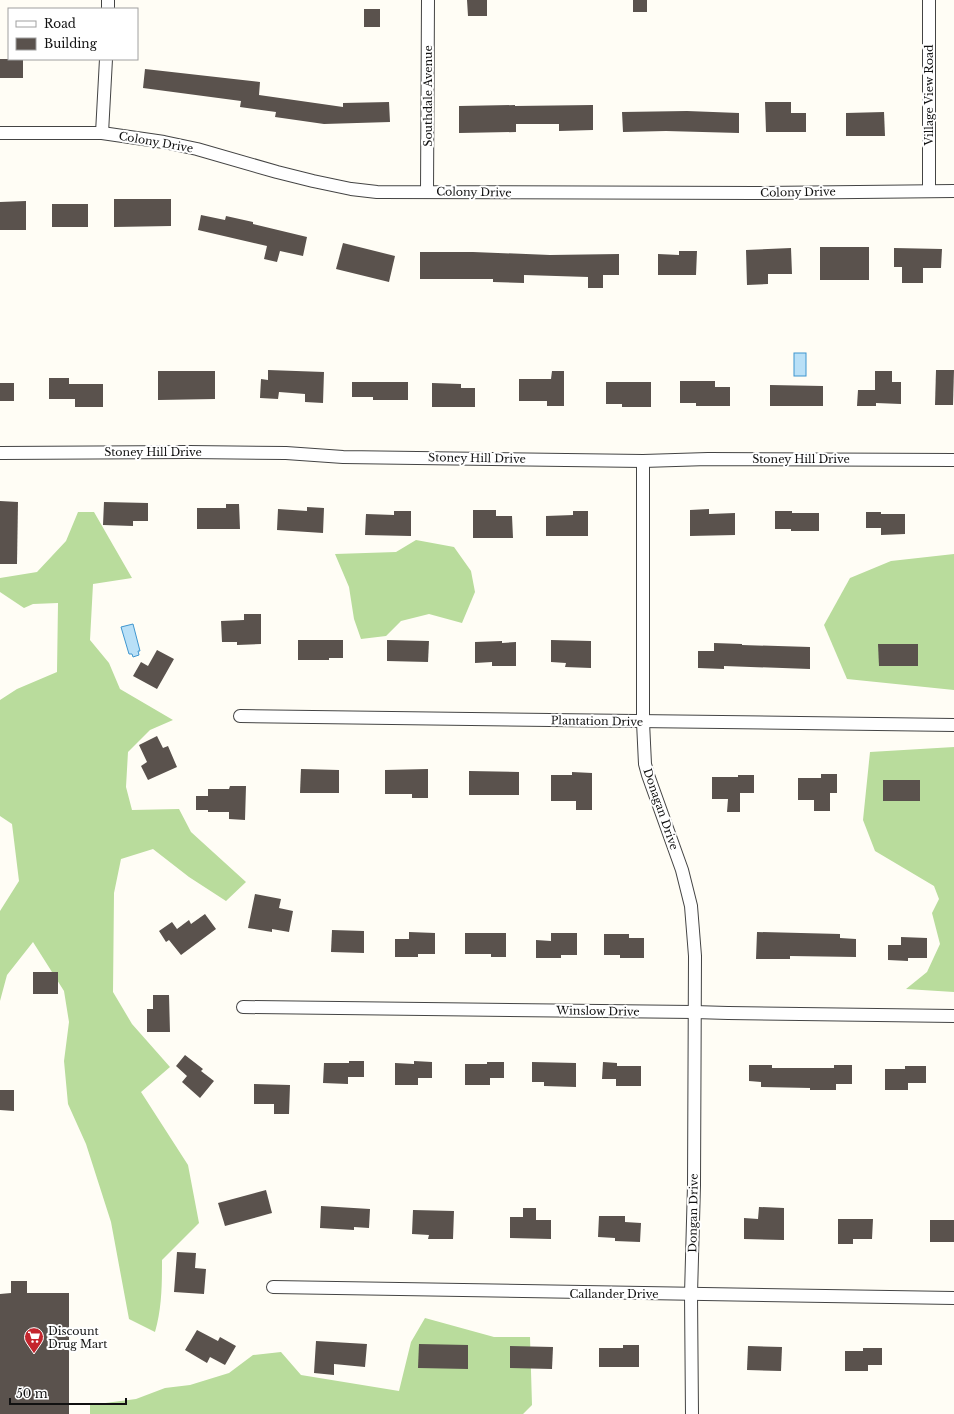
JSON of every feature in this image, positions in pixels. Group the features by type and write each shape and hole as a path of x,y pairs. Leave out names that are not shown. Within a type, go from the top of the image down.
{"street":[{"name":"Southdale Avenue","path":"427,192 428,0"},
{"name":"Village View Road","path":"929,0 929,191"},
{"path":"102,133 106,60"},
{"name":"Colony Drive","path":"0,133 102,133 164,142 197,149 277,172 351,189 377,192 756,193 954,191"},
{"name":"Stoney Hill Drive","path":"0,453 286,453 343,456 643,461 708,459 954,460"},
{"name":"Donagan Drive","path":"643,461 643,722 645,764 682,870 691,906 695,956 694,1012"},
{"name":"Plantation Drive","path":"240,716 954,726"},
{"name":"Winslow Drive","path":"243,1007 954,1016"},
{"name":"Dongan Drive","path":"692,1414 691,1294 694,1178 694,1012"},
{"name":"Callander Drive","path":"273,1287 599,1294 954,1298"}],"green space":[{"path":"78,512 94,512 132,578 93,584 90,640 109,663 120,689 173,720 150,730 128,752 126,787 132,810 179,809 191,832 246,882 226,901 189,877 153,849 121,859 114,893 113,992 132,1024 170,1067 141,1092 188,1165 199,1223 162,1260 162,1287 155,1332 129,1319 111,1222 86,1144 68,1104 64,1061 69,1022 64,991 33,942 7,975 0,1001 0,911 19,881 12,824 0,816 0,700 17,689 57,672 58,603 33,604 24,608 0,592 0,578 37,572 66,541"},
{"path":"416,540 454,547 471,571 475,592 462,623 429,614 401,621 386,636 361,639 354,619 349,587 335,554 396,552"},
{"path":"954,554 954,690 847,679 824,625 850,578 891,561"},
{"path":"954,747 954,992 906,989 927,972 940,944 932,913 939,899 934,886 875,851 863,820 870,752"},
{"path":"425,1318 494,1337 530,1337 532,1405 523,1414 90,1414 90,1405 136,1399 165,1388 190,1385 229,1373 253,1355 281,1352 301,1375 399,1391 411,1342"}],"water":[{"path":"794,353 806,353 806,376 794,376"},
{"path":"133,624 140,651 138,651 139,655 133,657 132,654 129,654 121,627"}],"building":[{"path":"467,0 487,0 487,16 468,16"},
{"path":"633,0 647,0 647,12 633,12"},
{"path":"364,9 380,9 380,27 364,27"},
{"path":"0,59 23,60 23,78 0,78"},
{"path":"145,69 260,82 259,95 343,107 343,103 389,102 390,122 324,124 275,117 276,112 240,107 241,101 143,88"},
{"path":"765,102 791,102 791,113 806,113 806,132 766,132"},
{"path":"593,105 593,130 559,131 559,124 516,124 516,132 459,133 459,106"},
{"path":"687,111 739,113 739,133 666,131 623,132 622,112"},
{"path":"884,112 885,136 846,136 846,113"},
{"path":"114,199 171,199 171,226 114,227"},
{"path":"26,201 26,230 0,230 0,202"},
{"path":"52,204 88,204 88,227 52,227"},
{"path":"201,215 225,220 226,216 307,237 303,256 280,251 277,262 264,259 267,246 198,230"},
{"path":"343,243 395,256 389,282 336,269"},
{"path":"820,247 869,247 869,280 820,280"},
{"path":"791,248 792,274 768,274 768,284 747,285 746,250"},
{"path":"894,248 942,249 941,268 923,268 923,283 902,283 902,267 894,267"},
{"path":"679,251 697,251 696,275 658,275 658,254 679,255"},
{"path":"420,252 473,252 550,255 619,254 619,275 603,275 603,288 588,288 588,277 524,275 524,283 493,282 493,279 420,279"},
{"path":"268,370 324,372 323,403 305,402 305,394 279,392 278,399 260,398 261,379 268,380"},
{"path":"936,370 954,370 953,405 935,405"},
{"path":"158,371 215,371 215,399 158,400"},
{"path":"552,371 564,371 564,406 547,406 547,401 519,401 519,379 551,379"},
{"path":"875,371 892,371 892,382 901,382 901,404 876,403 876,406 857,406 858,390 875,390"},
{"path":"49,378 69,378 69,384 103,384 103,407 75,407 75,399 49,399"},
{"path":"680,381 715,381 715,387 730,387 730,406 696,406 696,403 680,403"},
{"path":"352,382 408,382 408,400 373,400 373,397 352,397"},
{"path":"606,382 651,382 651,407 622,407 622,404 606,404"},
{"path":"0,383 14,383 14,401 0,401"},
{"path":"432,383 461,384 461,388 475,388 475,407 432,407"},
{"path":"770,385 823,386 823,406 770,406"},
{"path":"0,501 18,502 17,564 0,564"},
{"path":"104,502 148,503 148,521 133,521 133,526 103,525"},
{"path":"226,504 239,504 240,529 197,529 197,508 226,508"},
{"path":"307,507 324,508 323,533 277,530 278,509 307,511"},
{"path":"709,509 709,514 735,513 735,535 690,536 690,510"},
{"path":"473,510 496,510 496,516 512,516 513,538 473,538"},
{"path":"394,511 411,511 411,536 365,535 366,514 394,515"},
{"path":"573,511 588,511 588,536 546,536 546,516 573,515"},
{"path":"775,511 792,511 792,513 819,513 819,531 791,531 791,529 775,529"},
{"path":"866,512 881,512 881,514 905,514 905,534 881,535 881,528 866,528"},
{"path":"244,614 261,614 261,644 237,645 237,642 222,642 221,621 244,620"},
{"path":"298,640 343,640 343,658 329,658 329,660 298,660"},
{"path":"387,640 429,641 428,662 387,661"},
{"path":"551,640 591,641 591,668 565,667 566,663 551,662"},
{"path":"502,641 502,643 516,642 516,666 492,666 492,662 475,663 475,642"},
{"path":"714,643 810,647 810,669 724,666 724,669 698,668 698,651 714,651"},
{"path":"878,644 918,644 918,666 879,666"},
{"path":"157,650 174,659 157,689 133,676 141,662 148,666"},
{"path":"157,736 163,748 168,746 177,767 148,780 141,766 147,762 139,745"},
{"path":"301,769 339,770 339,793 300,793"},
{"path":"428,769 428,798 412,798 412,794 385,794 385,770"},
{"path":"469,771 519,772 519,795 469,795"},
{"path":"572,772 592,773 592,810 576,810 576,801 551,801 551,775 572,775"},
{"path":"821,774 837,774 837,793 830,793 830,811 814,811 814,800 798,800 798,778 821,778"},
{"path":"738,775 754,775 754,793 740,793 740,812 727,812 728,799 712,799 712,777 738,777"},
{"path":"883,780 920,780 920,801 883,801"},
{"path":"230,786 246,786 245,820 229,819 229,812 208,812 208,810 196,810 196,796 208,796 208,789 229,789"},
{"path":"255,894 281,899 279,908 293,911 289,932 272,929 272,932 248,928"},
{"path":"205,914 216,929 181,955 169,940 166,942 159,931 172,922 177,929 189,920 191,924"},
{"path":"332,930 364,931 364,953 331,952"},
{"path":"409,932 435,933 435,954 418,954 418,957 395,957 395,939 409,939"},
{"path":"757,932 840,934 840,938 856,939 856,957 790,956 790,959 756,959"},
{"path":"465,933 506,933 506,957 491,957 491,954 465,954"},
{"path":"551,933 577,933 577,955 561,955 561,958 536,958 536,940 551,941"},
{"path":"604,934 629,934 629,938 644,938 644,958 620,958 620,955 604,955"},
{"path":"901,937 927,938 927,958 908,958 908,961 888,960 888,945 901,945"},
{"path":"33,972 58,972 58,994 33,994"},
{"path":"153,995 169,995 170,1032 147,1032 147,1009 153,1009"},
{"path":"185,1055 203,1069 201,1071 214,1081 200,1098 182,1082 187,1076 176,1066"},
{"path":"349,1061 364,1061 364,1077 348,1077 348,1084 323,1083 324,1063 349,1063"},
{"path":"414,1061 432,1062 432,1078 418,1078 418,1085 395,1085 395,1063 414,1064"},
{"path":"487,1062 504,1062 504,1078 490,1078 490,1085 465,1085 465,1064 487,1064"},
{"path":"532,1062 576,1063 576,1087 544,1086 544,1082 532,1082"},
{"path":"603,1062 617,1063 617,1066 641,1066 641,1086 616,1086 616,1079 602,1079"},
{"path":"749,1065 772,1065 772,1068 834,1068 834,1065 852,1065 852,1084 836,1084 836,1090 761,1087 761,1082 749,1081"},
{"path":"905,1066 926,1066 926,1083 908,1083 908,1090 885,1090 885,1069 905,1069"},
{"path":"254,1084 290,1085 289,1114 274,1114 274,1104 254,1104"},
{"path":"0,1090 14,1090 14,1111 0,1110"},
{"path":"266,1190 272,1213 225,1226 218,1203"},
{"path":"321,1206 370,1209 369,1228 354,1227 354,1230 320,1228"},
{"path":"759,1207 784,1208 784,1240 744,1239 744,1218 758,1219"},
{"path":"523,1208 536,1208 536,1220 551,1220 551,1239 510,1238 510,1217 523,1217"},
{"path":"413,1210 454,1211 453,1239 428,1239 429,1235 412,1234"},
{"path":"599,1216 625,1216 625,1222 641,1223 640,1242 615,1241 615,1238 598,1237"},
{"path":"838,1219 873,1219 872,1239 853,1239 853,1244 838,1244"},
{"path":"930,1220 954,1220 954,1242 930,1242"},
{"path":"177,1252 196,1253 195,1268 206,1269 204,1294 174,1292"},
{"name":"Discount Drug Mart","path":"11,1281 27,1281 27,1293 69,1293 69,1414 0,1414 0,1294 11,1293"},
{"path":"197,1330 218,1341 220,1337 236,1346 225,1365 210,1357 207,1363 185,1350"},
{"path":"316,1341 367,1344 365,1367 334,1364 334,1375 314,1373"},
{"path":"419,1344 468,1345 468,1369 418,1368"},
{"path":"623,1345 639,1345 639,1367 599,1367 599,1348 623,1348"},
{"path":"510,1346 553,1347 552,1369 510,1368"},
{"path":"748,1346 782,1347 781,1371 747,1370"},
{"path":"863,1348 882,1348 882,1365 868,1365 868,1371 845,1371 845,1351 863,1351"}],"place":[{"name":"Discount Drug Mart","path":"34,1354"}]}
